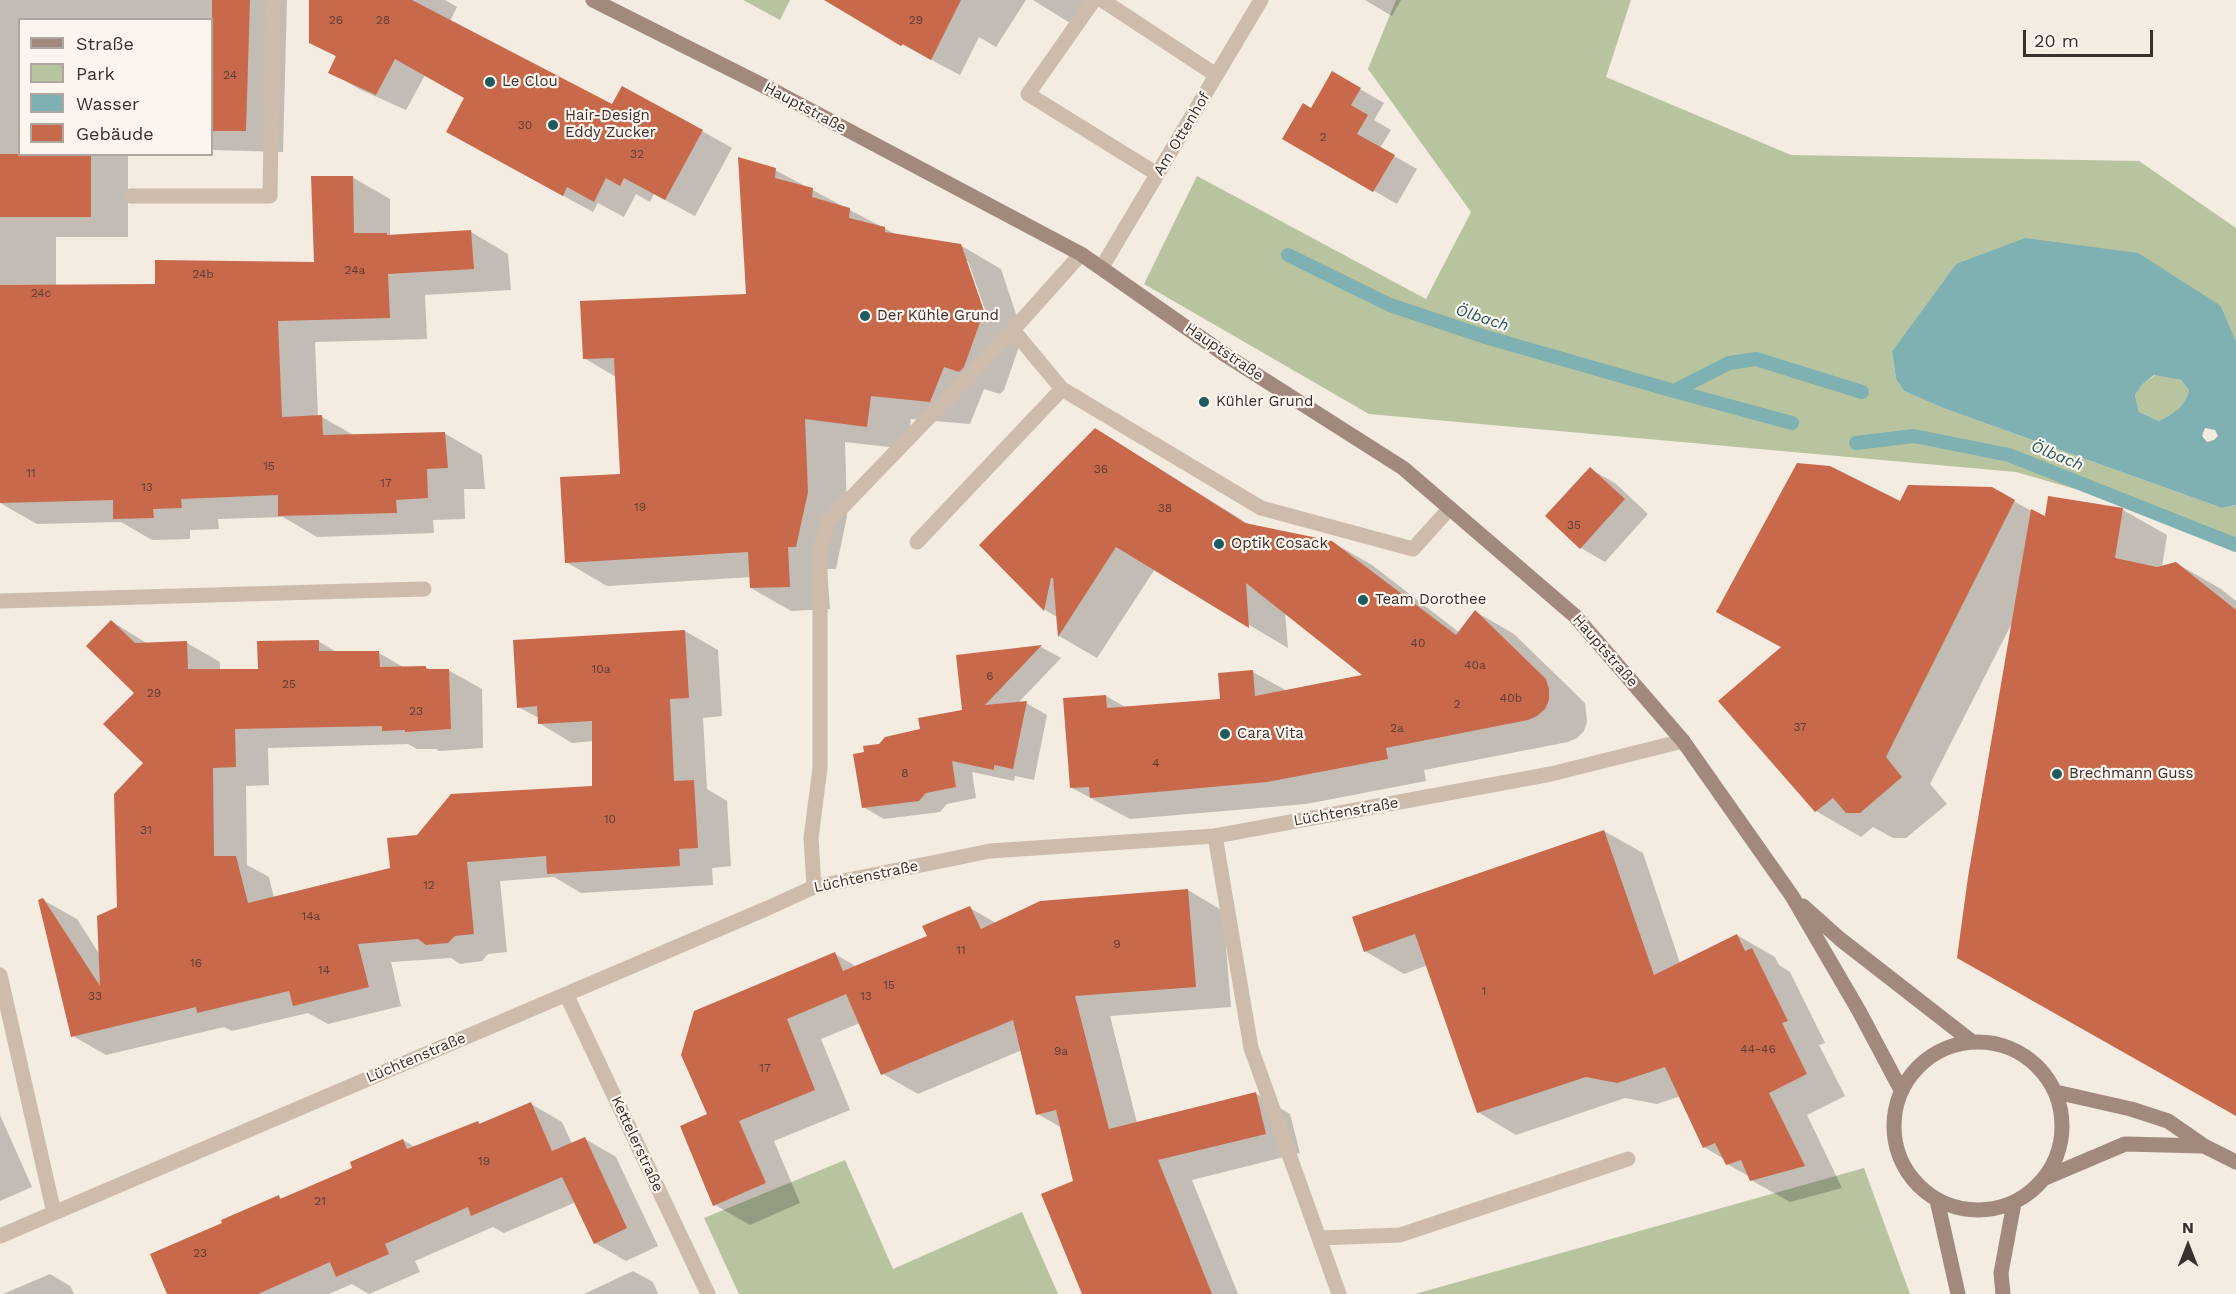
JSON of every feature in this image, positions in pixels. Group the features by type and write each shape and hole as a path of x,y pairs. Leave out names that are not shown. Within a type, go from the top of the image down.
{"main road":[{"name":"Hauptstraße","path":"593,0 780,94 1081,254 1227,356 1403,468 1575,616 1683,741 1792,896 1859,1011 1901,1090"},
{"name":"Hauptstraße","path":"1792,896 1840,939 1971,1041"},
{"path":"1971,1041 1997,1043 2022,1053 2042,1070 2056,1092 2062,1115 2062,1137 2056,1159 2045,1178 2031,1192 2014,1203 1988,1210 1962,1209 1938,1200 1920,1188 1906,1172 1897,1152 1893,1131 1895,1110 1901,1090 1912,1071 1929,1056 1949,1046 1971,1041"},
{"path":"2056,1092 2131,1109 2168,1121 2204,1146 2236,1162"},
{"path":"2045,1178 2126,1144 2204,1146"},
{"path":"1938,1200 1958,1294"},
{"path":"2003,1294 2001,1273 2014,1203"}],"street":[{"path":"131,196 270,196 273,0"},
{"path":"1094,0 1028,94 1157,174"},
{"path":"1102,0 1216,75"},
{"name":"Am Ottenhof","path":"1102,267 1261,0"},
{"path":"814,887 811,838 820,768 820,550 828,522 1013,330 1081,254"},
{"path":"1013,330 1062,388 1261,508 1413,549 1450,508"},
{"path":"917,542 1062,388"},
{"path":"0,602 424,589"},
{"name":"Lüchtenstraße","path":"0,1236 814,887 990,851 1215,836 1551,774 1683,741"},
{"path":"1215,836 1251,1048 1339,1294"},
{"path":"0,975 54,1213"},
{"name":"Kettelerstraße","path":"566,994 708,1294"},
{"path":"1319,1238 1400,1235 1629,1159"}],"green space":[{"path":"743,0 790,0 780,20"},
{"path":"1396,0 1631,0 1606,77 1791,155 2139,161 2236,228 2236,341 2221,306 1956,264 1892,351 1896,379 1904,391 1943,408 2222,508 2236,505 2236,541 2134,506 2016,472 1369,414 1144,284 1197,176 1426,299 1471,212 1368,69"},
{"path":"2155,375 2181,380 2189,390 2185,401 2178,409 2159,421 2139,412 2135,395 2143,384"},
{"path":"845,1160 893,1269 1022,1212 1058,1294 739,1294 704,1218"},
{"path":"1864,1168 1910,1294 1415,1294"}],"water":[{"path":"2025,238 2138,253 2221,306 2236,341 2236,505 2222,508 1943,408 1904,391 1896,379 1892,351 1956,264","holes":["2154,375 2181,380 2189,390 2185,401 2178,409 2159,421 2139,412 2135,395","2205,428 2215,430 2218,436 2207,442 2202,436"]}],"building":[{"path":"212,0 250,0 246,131 213,131"},
{"path":"309,0 412,0 612,104 622,86 703,130 665,200 624,178 620,186 606,178 594,202 567,187 563,196 446,132 464,98 395,59 376,95 328,73 336,56 309,43"},
{"path":"824,0 961,0 931,60 903,44 901,46"},
{"path":"1332,71 1361,88 1351,105 1368,115 1357,134 1395,155 1373,192 1282,139 1303,103 1311,108"},
{"path":"0,154 91,156 91,217 0,217"},
{"path":"738,157 776,168 775,178 813,188 812,197 850,208 849,218 885,227 885,232 961,244 984,311 964,367 959,372 944,367 930,402 871,396 867,427 805,419 808,492 796,547 788,547 790,587 750,588 748,552 565,563 560,477 620,474 614,358 583,359 580,301 746,294"},
{"path":"311,176 353,176 354,233 387,233 387,235 471,230 474,269 388,274 390,318 278,321 282,417 322,415 323,435 445,432 448,468 427,469 428,498 396,500 397,513 278,516 278,495 181,499 182,508 153,509 154,518 113,519 113,500 0,503 0,285 155,284 155,260 314,262"},
{"path":"1095,428 1245,523 1332,541 1456,635 1475,610 1546,679 1549,700 1545,709 1528,720 1386,748 1388,759 1267,782 1090,798 1089,787 1070,788 1063,698 1106,695 1107,708 1220,699 1218,673 1253,670 1255,696 1362,675 1246,583 1249,628 1116,547 1058,637 1053,578 1051,578 1044,611 979,545"},
{"path":"1797,463 1830,466 1900,501 1908,485 1992,487 2015,500 1886,757 1902,777 1860,813 1846,813 1833,798 1815,812 1718,701 1781,647 1716,612"},
{"path":"1590,467 1625,499 1580,549 1545,516"},
{"path":"2048,496 2123,508 2115,558 2157,567 2176,562 2236,610 2236,1116 1957,958 1968,877 2031,509 2045,516"},
{"path":"111,620 135,643 187,641 188,669 258,669 257,641 319,640 319,651 379,651 380,667 426,666 426,669 449,669 451,729 382,731 382,726 235,729 236,767 213,768 214,856 236,856 248,903 390,868 387,838 417,835 451,794 592,786 592,721 538,724 537,706 517,708 513,640 685,630 689,698 670,699 674,781 694,780 698,848 679,849 680,866 547,874 546,856 467,862 474,934 455,936 448,943 426,945 418,939 358,944 369,987 293,1006 289,991 197,1013 196,1007 71,1037 38,900 43,898 100,986 97,916 117,907 114,794 143,763 103,724 134,693 86,646"},
{"path":"1042,645 985,705 1027,701 1013,769 994,765 994,770 952,761 956,787 926,793 919,801 862,808 853,754 864,752 863,746 879,744 885,737 920,729 918,718 962,710 956,655"},
{"path":"1604,830 1654,975 1737,934 1745,951 1752,948 1788,1021 1782,1023 1807,1074 1769,1093 1805,1166 1750,1181 1741,1160 1726,1165 1715,1143 1703,1148 1665,1067 1617,1083 1586,1077 1477,1113 1415,934 1364,952 1352,917"},
{"path":"1188,889 1196,987 1075,996 1109,1129 1256,1092 1266,1134 1158,1160 1212,1294 1082,1294 1041,1194 1073,1181 1056,1110 1036,1115 1013,1020 881,1075 846,994 787,1019 815,1090 739,1121 766,1183 713,1206 680,1126 707,1114 681,1055 694,1011 835,952 843,971 927,936 922,926 970,906 981,929 1040,901"},
{"path":"531,1102 552,1151 585,1137 627,1228 594,1244 562,1177 471,1216 468,1207 385,1244 389,1254 336,1277 330,1262 258,1294 167,1294 150,1254 279,1195 280,1199 352,1168 350,1162 403,1139 407,1149 478,1121 479,1124"}],"waterway":[{"name":"Ölbach","path":"1288,255 1390,305 1489,338 1674,391 1729,363 1756,359 1862,392"},
{"name":"Ölbach","path":"1674,391 1792,423"},
{"name":"Ölbach","path":"1856,443 1914,436 2009,455 2236,545"}],"place":[{"name":"Le Clou","path":"490,82"},
{"name":"Hair-Design Eddy Zucker","path":"553,125"},
{"name":"Der Kühle Grund","path":"865,316"},
{"name":"Kühler Grund","path":"1204,402"},
{"name":"Optik Cosack","path":"1219,544"},
{"name":"Team Dorothee","path":"1363,600"},
{"name":"Cara Vita","path":"1225,734"},
{"name":"Brechmann Guss","path":"2057,774"}]}
